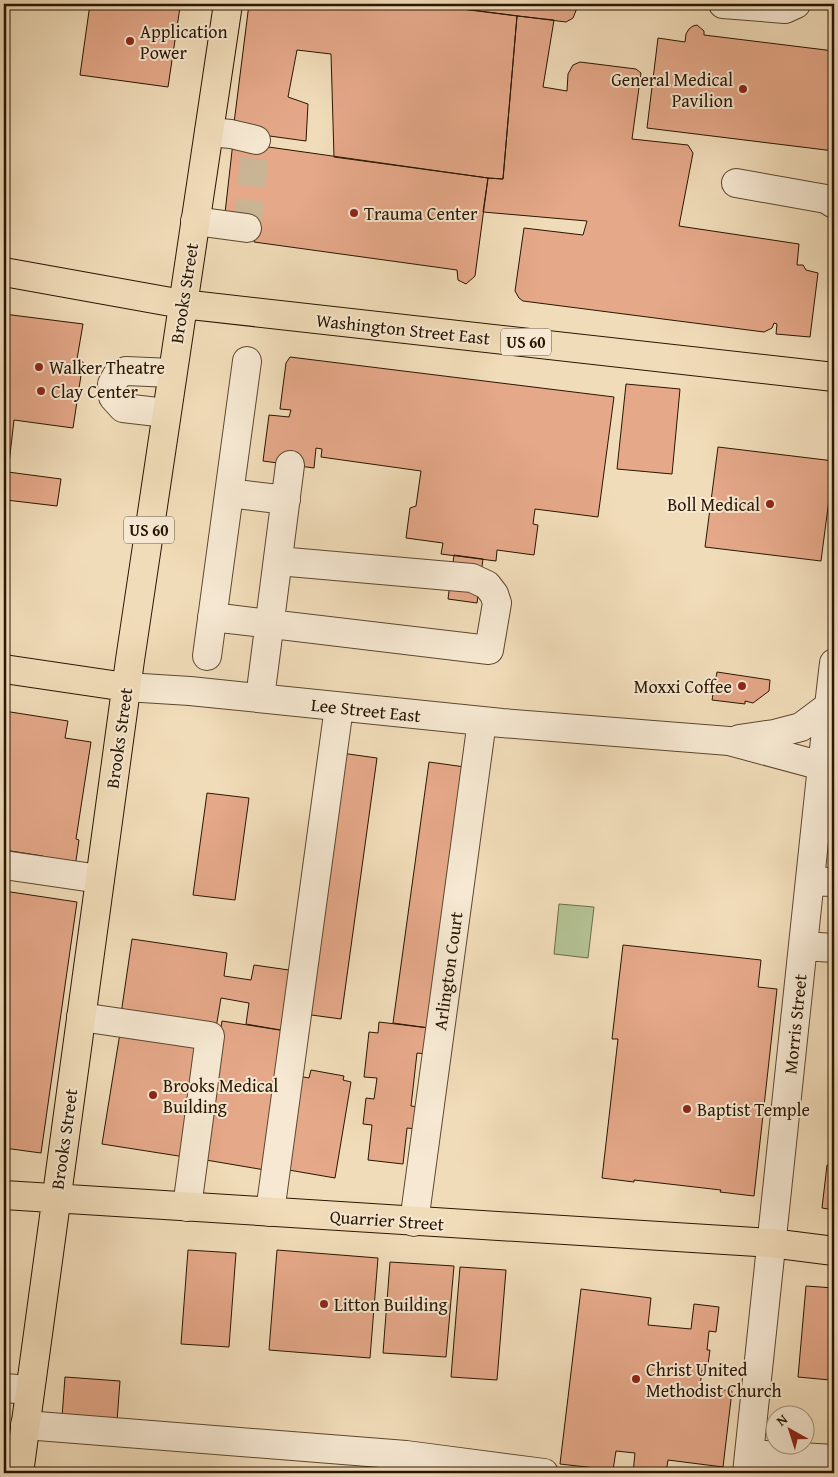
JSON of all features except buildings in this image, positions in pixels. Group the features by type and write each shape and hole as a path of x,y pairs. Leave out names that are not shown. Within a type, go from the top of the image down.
{"main road":[{"name":"Brooks Street","path":"19,1473 26,1425 17,1389 56,1200 126,687 228,4"},
{"name":"Washington Street East","path":"4,272 182,304 834,377"},
{"name":"Lee Street East","path":"4,669 126,687"},
{"name":"Quarrier Street","path":"4,1195 56,1200 770,1243 834,1250"}],"street":[{"path":"723,4 786,9 796,4"},
{"path":"209,132 230,134 256,140"},
{"path":"736,183 826,199 834,204"},
{"path":"195,221 247,228"},
{"path":"207,656 247,361"},
{"path":"166,413 123,408 113,397 112,384 117,375 126,371 172,373"},
{"path":"260,698 290,464"},
{"path":"229,493 286,500"},
{"path":"212,617 489,650 497,603 494,594 487,585 472,578 278,561"},
{"name":"Morris Street","path":"748,1464 803,946 822,881 822,766 832,706 834,663"},
{"name":"Lee Street East","path":"126,687 260,698 482,721 729,741 822,766"},
{"name":"Lee Street East","path":"729,741 801,728 832,706"},
{"path":"270,1212 339,707"},
{"name":"Arlington Court","path":"414,1222 482,721"},
{"path":"4,865 100,879"},
{"path":"803,946 834,948"},
{"path":"81,1017 210,1036 186,1207"},
{"path":"26,1425 406,1455 544,1473"},
{"path":"748,1464 834,1460"}],"green space":[{"path":"559,904 594,907 588,958 554,954"}],"tunnel":[{"path":"247,228 256,140"}],"place":[{"name":"Application Power","path":"130,41"},
{"name":"General Medical Pavilion","path":"743,89"},
{"name":"Trauma Center","path":"354,213"},
{"name":"Walker Theatre","path":"39,367"},
{"name":"Clay Center","path":"41,391"},
{"name":"Boll Medical","path":"770,504"},
{"name":"Moxxi Coffee","path":"742,686"},
{"name":"Brooks Medical Building","path":"153,1095"},
{"name":"Baptist Temple","path":"687,1109"},
{"name":"Litton Building","path":"324,1304"},
{"name":"Christ United Methodist Church","path":"636,1379"}]}
